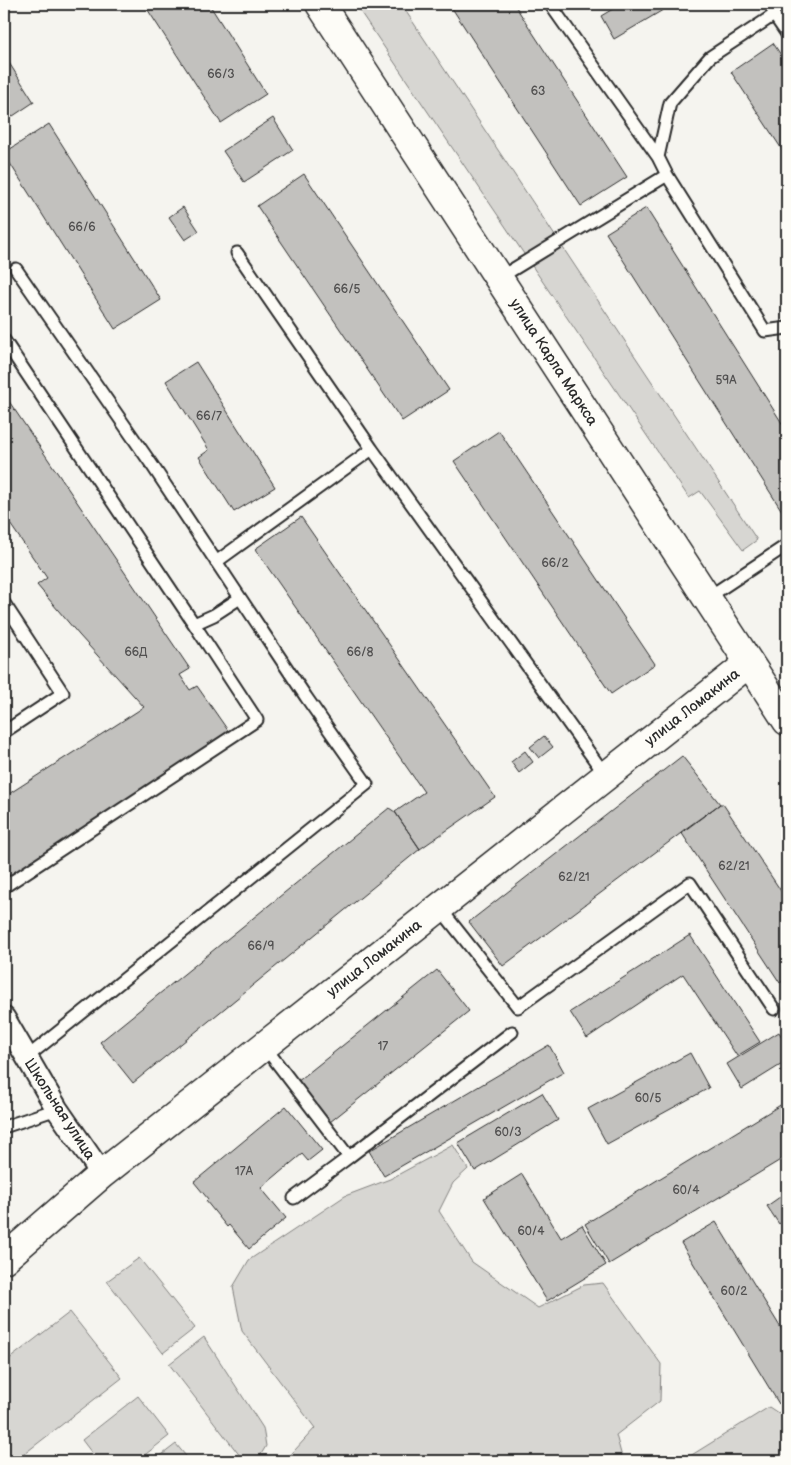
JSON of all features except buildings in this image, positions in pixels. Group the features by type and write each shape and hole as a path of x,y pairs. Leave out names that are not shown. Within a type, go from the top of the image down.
{"main road":[{"name":"улица Карла Маркса","path":"320,4 787,722"},
{"name":"улица Ломакина","path":"4,1259 102,1174 749,663"}],"street":[{"name":"Школьная улица","path":"4,1018 57,1109 102,1174"}],"lane":[{"path":"550,4 658,157 667,175 765,331 787,328"},
{"path":"658,157 670,103 710,57 773,9 787,34"},
{"path":"499,278 667,175"},
{"path":"237,253 372,449 606,776"},
{"path":"16,269 152,465 367,784 26,1058"},
{"path":"4,340 256,720 4,887"},
{"path":"216,562 372,449"},
{"path":"707,598 787,545"},
{"path":"194,624 214,615 240,598"},
{"path":"4,603 63,693 4,732"},
{"path":"439,907 518,1007 690,884 774,1009"},
{"path":"294,1198 512,1032"},
{"path":"264,1046 349,1157"},
{"path":"4,1126 57,1109"}],"shaded area":[{"path":"355,4 401,4 757,540 743,550 700,491 689,498"},
{"path":"453,1145 468,1169 453,1183 439,1211 472,1262 538,1308 584,1285 603,1283 661,1364 660,1401 616,1435 623,1461 285,1461 315,1428 242,1331 233,1287 249,1260 345,1196 390,1179"},
{"path":"139,1258 195,1328 163,1353 107,1281"},
{"path":"70,1312 122,1378 15,1461 4,1461 4,1363"},
{"path":"204,1337 263,1428 266,1446 257,1461 244,1461 169,1364"},
{"path":"138,1396 169,1436 137,1461 98,1461 82,1440"},
{"path":"769,1407 778,1413 787,1407 787,1461 682,1461"},
{"path":"176,1444 190,1461 154,1461"}]}
